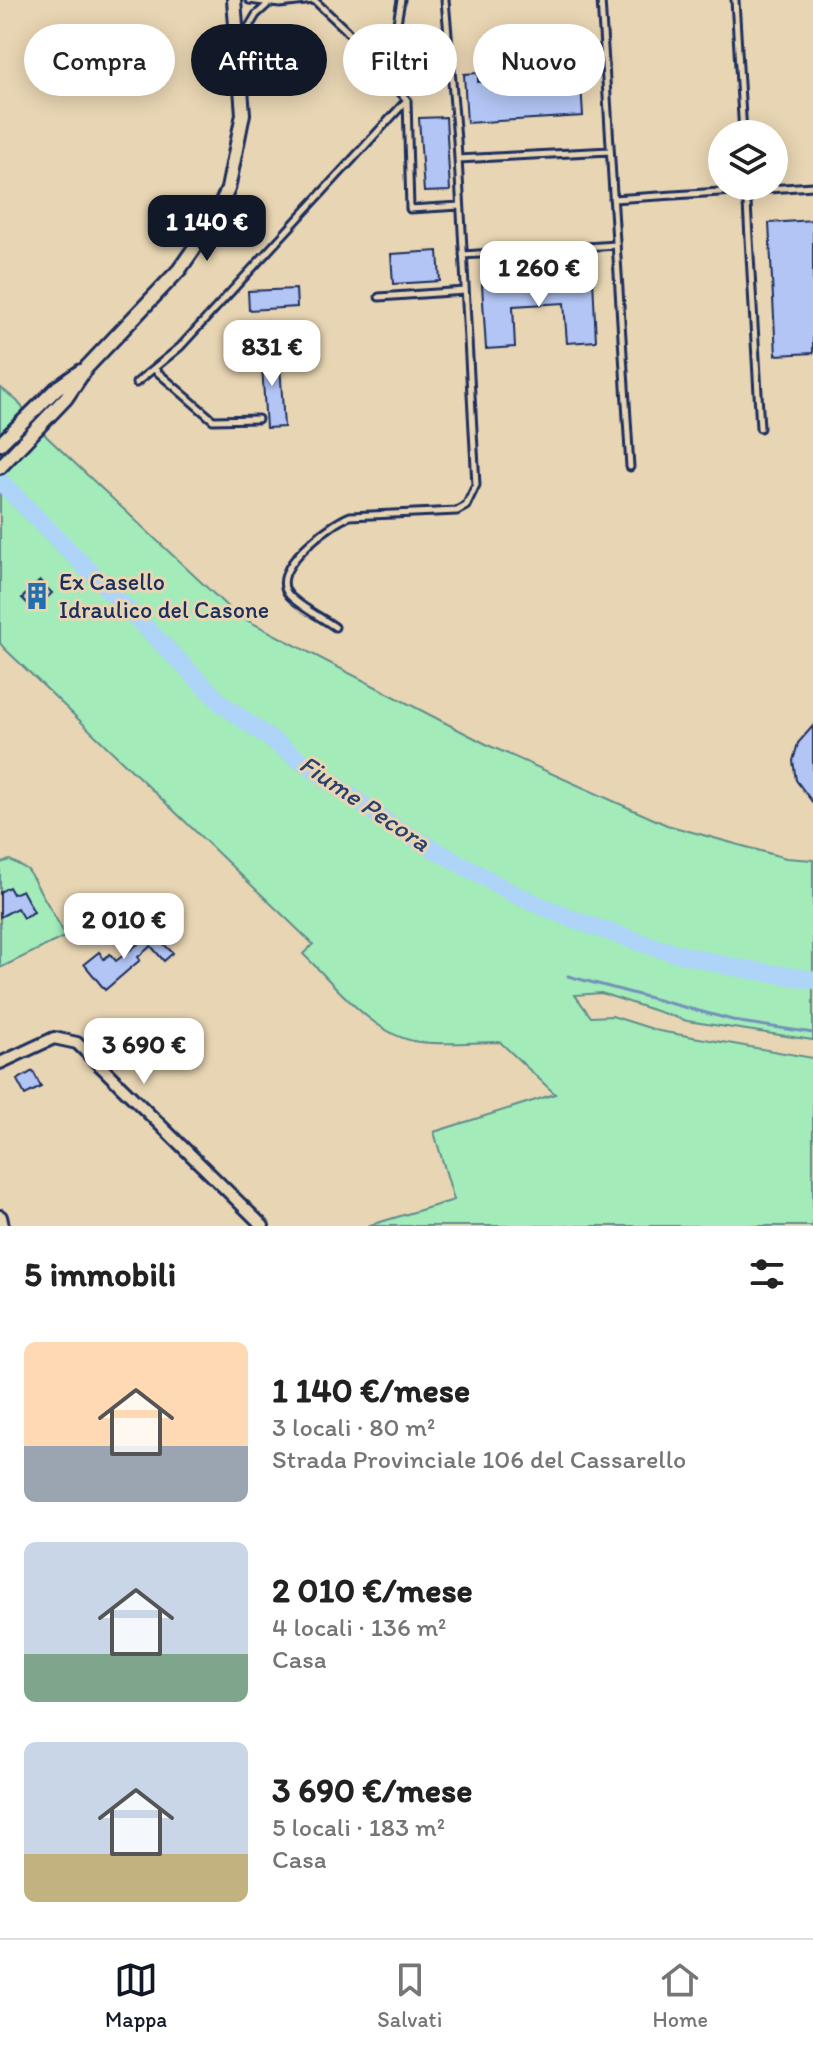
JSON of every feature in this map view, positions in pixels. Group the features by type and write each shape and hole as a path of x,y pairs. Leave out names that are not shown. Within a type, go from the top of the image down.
{"street":[{"path":"234,0 236,24"},
{"path":"0,467 66,398 87,367 179,270 214,220 228,189 243,114 242,96"},
{"path":"4,439 57,388 87,367"},
{"path":"0,1063 54,1038 77,1043 263,1226"},
{"path":"0,1217 2,1226"}],"lane":[{"path":"249,0 269,3 314,0 343,27"},
{"path":"397,24 401,0"},
{"path":"335,627 288,594 284,582 288,566 336,521 350,516 457,511 466,506 473,494 477,473 445,0"},
{"path":"601,0 630,467"},
{"path":"735,0 742,120"},
{"path":"251,24 269,3"},
{"path":"403,96 407,100 410,209 460,206"},
{"path":"136,383 180,347 407,100"},
{"path":"458,159 610,151"},
{"path":"788,187 813,186"},
{"path":"613,199 708,191"},
{"path":"747,200 760,428"},
{"path":"463,255 616,245"},
{"path":"379,297 465,291"},
{"path":"154,369 213,420 258,419"}],"green space":[{"path":"0,387 17,401 47,437 235,614 490,746 667,825 786,858 813,860 813,1040 687,1021 601,993 575,995 591,1017 612,1016 659,1031 813,1058 813,1226 367,1226 454,1200 434,1132 555,1094 500,1042 419,1042 402,1038 356,1007 303,954 313,944 0,643"},
{"path":"10,860 28,870 66,936 0,968 0,863"}],"building":[{"path":"473,73 473,96 582,96 583,116 467,123 464,74"},
{"path":"446,117 450,191 424,192 419,118"},
{"path":"813,220 813,353 776,355 769,223"},
{"path":"438,251 440,281 393,284 391,254"},
{"path":"593,279 596,341 567,343 564,303 513,306 515,347 486,349 482,285"},
{"path":"296,289 297,307 249,310 248,291"},
{"path":"279,348 284,427 266,428 261,349"},
{"name":"Ex Casello Idraulico del Casone","path":"40,581 52,593 34,610 22,598"},
{"path":"813,726 813,803 796,780 793,761 798,743"},
{"path":"9,887 13,894 22,890 34,912 23,918 17,908 0,917 0,892"},
{"path":"152,933 173,953 164,961 151,946 138,957 140,960 105,990 84,964 99,952 104,959 110,954 116,961"},
{"path":"33,1071 41,1087 25,1095 17,1080"}],"waterway":[{"name":"Fiume Pecora","path":"0,481 222,704 391,825 514,894 574,920 660,949 732,967 813,980"},
{"path":"568,976 740,1022 813,1033"}],"place":[{"name":"Ex Casello Idraulico del Casone","path":"37,596"}]}
